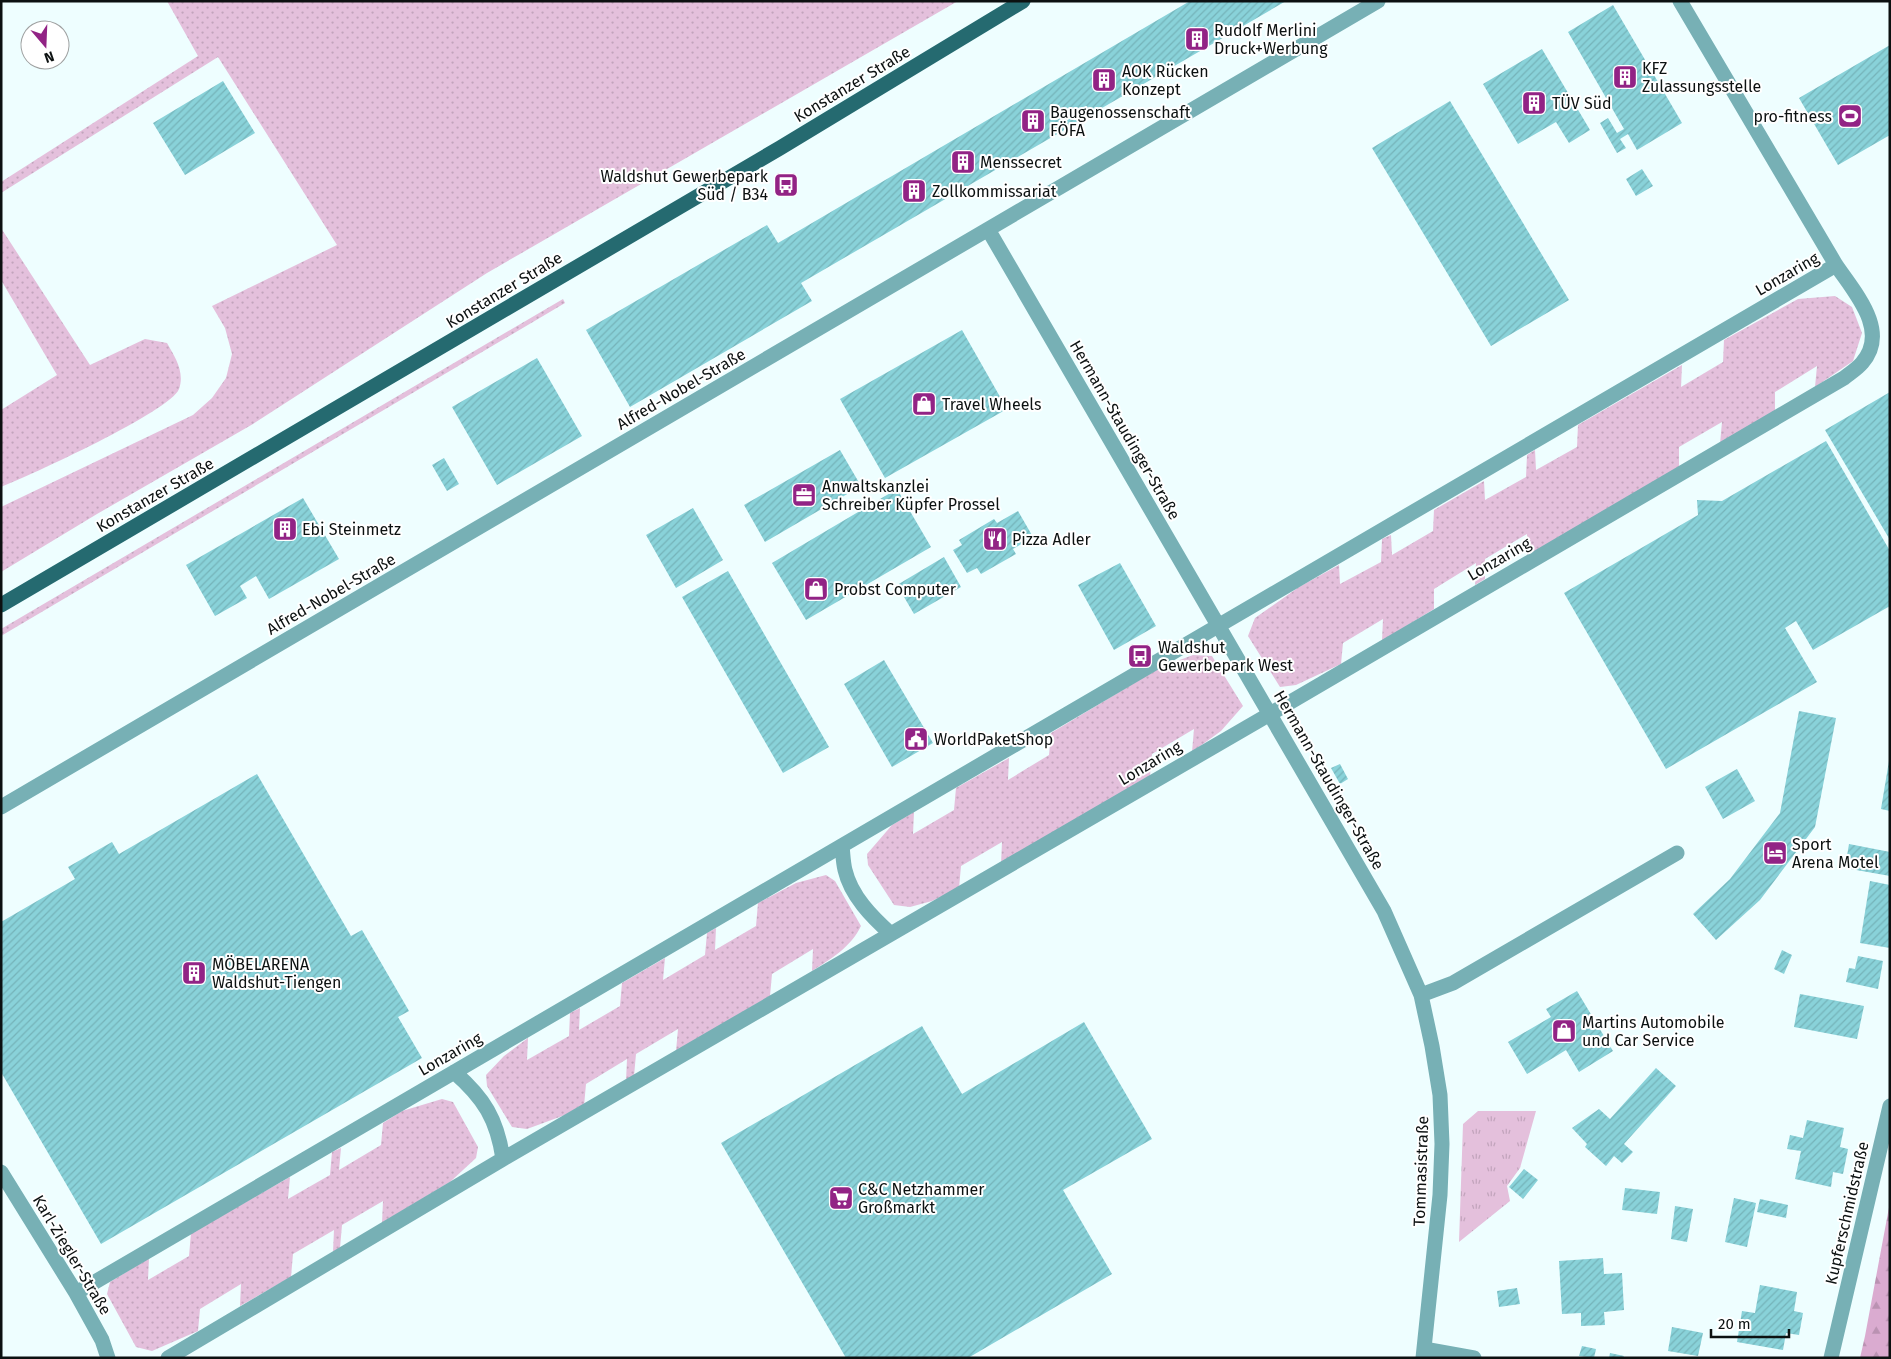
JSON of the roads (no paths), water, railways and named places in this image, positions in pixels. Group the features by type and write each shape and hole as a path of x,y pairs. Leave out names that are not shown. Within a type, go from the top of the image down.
{"main road":[{"name":"Konstanzer Straße","path":"1,605 763,158 1023,1"}],"street":[{"name":"Alfred-Nobel-Straße","path":"1,808 1378,1"},
{"path":"1680,1 1836,266"},
{"name":"Hermann-Staudinger-Straße","path":"989,230 1384,911 1421,996"},
{"name":"Lonzaring","path":"76,1293 1836,266 1865,307 1873,330 1872,348 1862,364 1844,378 503,1159 168,1358"},
{"path":"842,846 845,871 856,895 872,916 891,934"},
{"path":"1421,996 1453,983 1677,853"},
{"name":"Tommasistraße","path":"1421,996 1440,1095 1442,1144 1440,1195 1424,1354 1474,1358"},
{"path":"454,1072 471,1087 488,1110 500,1136 503,1159"},
{"name":"Kupferschmidstraße","path":"1830,1358 1890,1106"},
{"name":"Karl-Ziegler-Straße","path":"1,1172 76,1293 102,1340 108,1358"}],"place":[{"name":"Rudolf Merlini Druck+Werbung","path":"1197,39"},
{"name":"KFZ Zulassungsstelle","path":"1625,77"},
{"name":"AOK Rücken Konzept","path":"1104,80"},
{"name":"TÜV Süd","path":"1534,103"},
{"name":"pro-fitness","path":"1850,116"},
{"name":"Baugenossenschaft FÖFA","path":"1033,121"},
{"name":"Menssecret","path":"963,162"},
{"name":"Waldshut Gewerbepark Süd / B34","path":"786,185"},
{"name":"Zollkommissariat","path":"914,191"},
{"name":"Travel Wheels","path":"924,404"},
{"name":"Anwaltskanzlei Schreiber Küpfer Prossel","path":"804,495"},
{"name":"Ebi Steinmetz","path":"285,529"},
{"name":"Pizza Adler","path":"995,539"},
{"name":"Probst Computer","path":"816,589"},
{"name":"Waldshut Gewerbepark West","path":"1140,656"},
{"name":"WorldPaketShop","path":"916,739"},
{"name":"Sport Arena Motel","path":"1775,853"},
{"name":"MÖBELARENA Waldshut-Tiengen","path":"194,973"},
{"name":"Martins Automobile und Car Service","path":"1564,1031"},
{"name":"C&C Netzhammer Großmarkt","path":"841,1198"}]}
